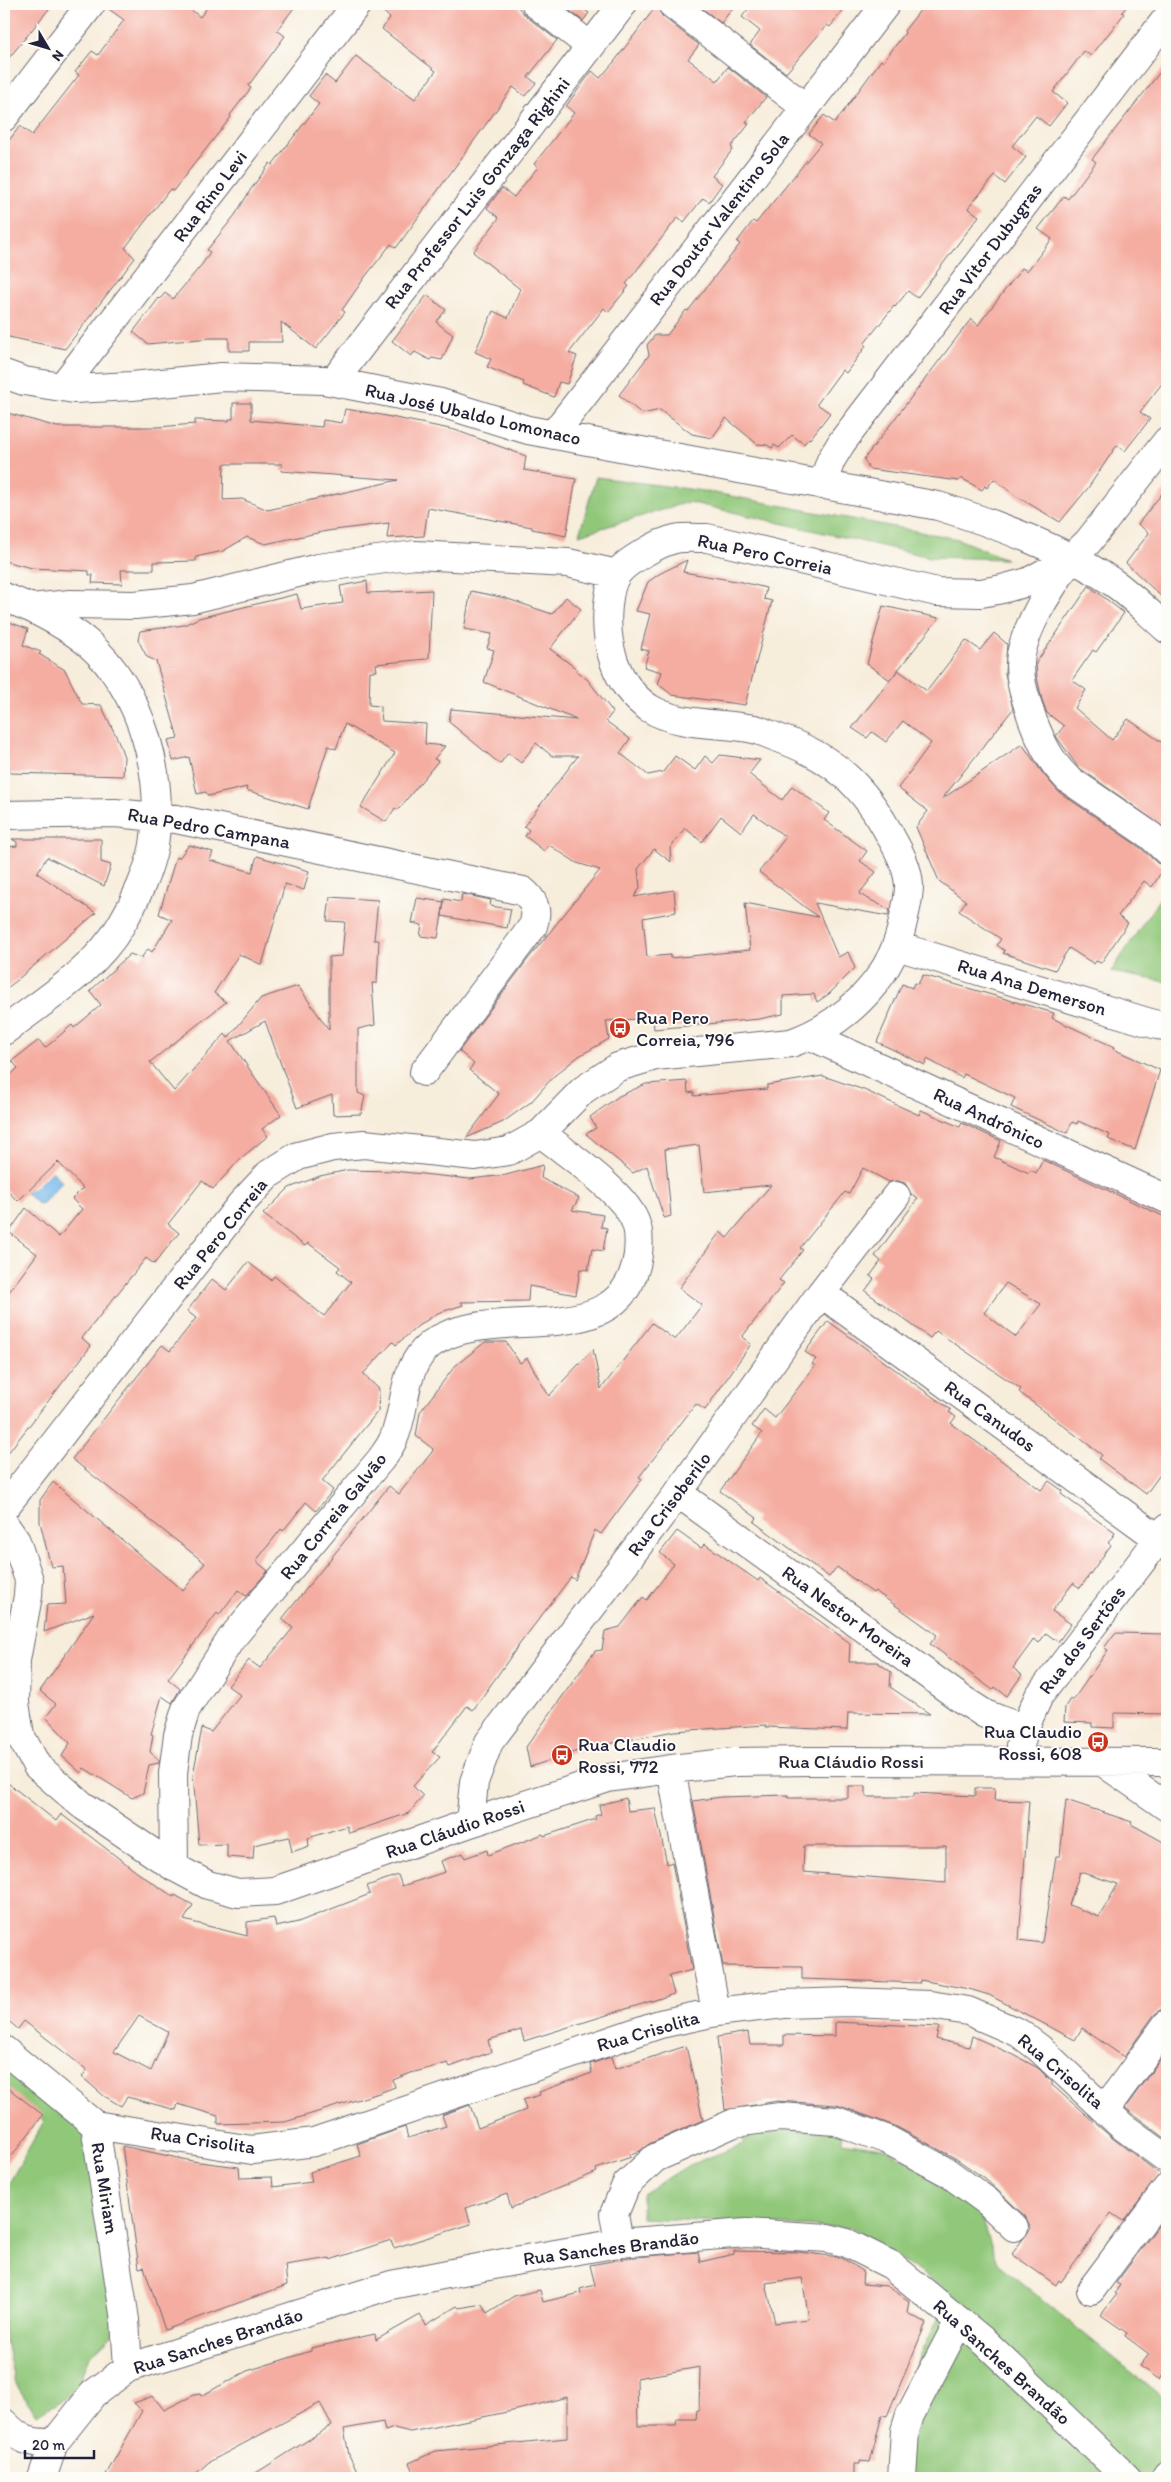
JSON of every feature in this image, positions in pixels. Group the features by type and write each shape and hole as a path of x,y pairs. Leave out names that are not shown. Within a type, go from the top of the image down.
{"street":[{"path":"4,117 91,4"},
{"name":"Rua Rino Levi","path":"62,387 357,4"},
{"path":"536,4 590,46"},
{"name":"Rua Professor Luis Gonzaga Righini","path":"333,382 622,4"},
{"path":"672,4 806,108"},
{"name":"Rua Doutor Valentino Sola","path":"553,434 886,4"},
{"name":"Rua Vitor Dubugras","path":"822,485 831,460 842,442 1167,18"},
{"name":"Rua José Ubaldo Lomonaco","path":"4,374 24,381 74,389 132,386 222,377 333,382 441,403 528,430 938,506 969,515 1070,559 1119,587 1167,629"},
{"name":"Rua Pero Correia","path":"4,1508 241,1204 269,1174 298,1156 333,1147 364,1144 475,1156 509,1151 541,1133 583,1090 618,1068 655,1056 791,1044 811,1036 854,1006 884,971 897,946 909,885 904,861 880,816 866,796 842,771 807,749 755,730 668,718 648,707 632,693 611,656 607,635 610,591 617,574 652,548 674,539 707,538 937,592 981,593 1002,589 1028,582 1070,559 1088,542 1167,441"},
{"path":"31,608 70,604 135,605 193,599 318,568 415,555 568,563 617,574"},
{"path":"1070,559 1042,604 1021,653 1024,694 1044,750 1057,768 1068,778 1151,836 1167,850"},
{"path":"4,597 53,619 89,644 114,672 133,706 149,742 155,782 154,845 141,884 121,926 97,956 4,1031"},
{"name":"Rua Pedro Campana","path":"4,815 115,813 155,816 215,826 516,888 529,896 536,911 533,926 424,1072"},
{"name":"Rua Ana Demerson","path":"897,946 1157,1025 1167,1026"},
{"name":"Rua Andrônico","path":"811,1036 1167,1200"},
{"name":"Rua Correia Galvão","path":"174,1867 173,1773 178,1735 186,1709 231,1639 385,1453 393,1440 411,1368 420,1354 432,1343 464,1328 550,1322 592,1315 612,1304 630,1285 637,1263 636,1223 621,1198 541,1133"},
{"name":"Rua Crisoberilo","path":"470,1823 474,1782 489,1742 678,1493 821,1293 896,1196"},
{"name":"Rua Canudos","path":"821,1293 1163,1534"},
{"name":"Rua Nestor Moreira","path":"678,1493 960,1698 985,1714 1024,1729"},
{"name":"Rua Cláudio Rossi","path":"4,1524 16,1541 29,1580 28,1596 16,1660 15,1703 20,1735 37,1766 82,1805 174,1867 208,1885 238,1893 275,1891 470,1823 608,1778 671,1769 735,1762 1167,1762"},
{"name":"Rua dos Sertões","path":"1016,1762 1024,1729 1040,1696 1163,1534"},
{"path":"1104,1763 1167,1807"},
{"path":"671,1769 716,2012"},
{"name":"Rua Crisolita","path":"95,2125 252,2150 314,2142 660,2024 716,2012 784,2004 849,2002 930,2005 968,2011 1018,2033 1039,2048 1106,2108 1122,2126 1167,2159"},
{"path":"1106,2108 1167,2024"},
{"name":"Rua Miriam","path":"4,2050 95,2125 125,2320 128,2368"},
{"path":"620,2243 614,2214 626,2185 655,2158 734,2123 780,2117 836,2121 888,2140 947,2172 988,2202 1014,2227"},
{"path":"1091,2290 1167,2188"},
{"name":"Rua Sanches Brandão","path":"42,2478 54,2443 93,2394 128,2368 391,2285 620,2243 746,2233 838,2241 871,2253 891,2265 986,2343 1127,2478"},
{"path":"902,2478 905,2431 910,2415 959,2320"},
{"path":"4,2424 24,2441 54,2443"}],"green space":[{"path":"596,477 704,491 958,539 1006,559 930,557 688,502 579,535"},
{"path":"1166,889 1167,982 1111,972"},
{"path":"4,2063 92,2127 114,2333 90,2356 76,2392 36,2415 14,2381 4,2331 4,2192 44,2121 4,2088"},
{"path":"744,2128 842,2131 842,2142 888,2149 979,2209 997,2263 1167,2401 1167,2459 1153,2478 888,2478 889,2423 939,2316 947,2290 854,2229 642,2218 642,2194 689,2165 744,2144"}],"water":[{"path":"52,1171 62,1182 39,1205 23,1190 27,1185 33,1190"}],"building":[{"path":"4,4 53,4 4,64"},
{"path":"106,4 184,4 200,17 210,4 297,4 277,30 285,36 248,86 251,88 230,115 231,117 173,191 170,189 125,248 135,258 65,349 4,336 4,147 20,126 32,135 79,75 75,72 92,51 98,55 124,20 106,7"},
{"path":"375,4 515,4 526,16 557,40 528,77 536,83 525,96 513,87 396,248 391,244 365,277 342,310 345,312 316,349 281,322 282,342 249,342 249,351 229,351 229,338 148,344 133,332 159,298 165,293 173,299 203,263 210,252 207,250 235,215 251,189 319,104 309,96 325,75 335,83 356,56 415,99 436,71 382,29 390,18"},
{"path":"561,4 585,4 582,8 589,13 583,21"},
{"path":"697,4 736,4 721,23"},
{"path":"752,4 848,4 830,27 827,25 786,73 750,45 760,31 742,17"},
{"path":"925,4 1129,4 1122,12 1124,14 1091,56 1084,51 1053,92 1067,103 1049,126 1036,116 1012,146 1026,157 1005,184 995,176 968,208 979,216 917,298 908,291 864,344 866,346 846,373 842,370 817,404 830,413 810,439 804,444 792,435 779,448 774,445 772,448 767,445 757,444 726,418 712,438 692,434 660,410 642,414 619,395 649,355 647,345 655,335 667,335 686,310 688,311 740,244 737,242 753,221 756,223 821,143 809,134 824,115 835,123 881,60 883,62 905,33 904,31"},
{"path":"657,5 662,16 699,45 688,59 717,81 728,67 766,97 746,122 749,124 712,176 722,184 709,202 703,198 684,222 678,217 626,284 629,286 608,312 604,308 569,353 577,356 567,384 559,382 554,397 523,385 524,382 487,367 491,359 475,352 493,311 508,318 520,289 473,252 499,218 487,208 502,188 514,197 538,167 534,164 574,113 566,106 592,71 600,78"},
{"path":"1167,63 1167,377 1140,412 1150,419 1125,451 1117,445 1088,488 1060,522 1016,496 994,479 987,488 985,486 982,490 961,478 959,481 869,469 864,459 971,319 978,325 1022,268 1027,271 1052,239 1038,229 1064,196 1068,199 1096,162 1092,159"},
{"path":"427,295 446,310 436,322 453,335 442,360 432,358 430,360 415,352 411,356 392,341"},
{"path":"233,403 251,403 251,420 322,427 323,420 342,423 345,409 455,430 526,456 524,470 576,479 566,536 532,529 532,527 428,508 424,536 387,538 389,523 327,531 265,544 247,537 223,551 196,557 196,561 154,562 154,570 121,570 122,584 92,583 93,575 89,575 89,571 32,568 4,561 4,412 57,427 158,427 195,424 195,420 229,421 229,419 233,419","holes":["224,464 282,464 281,471 398,480 268,510 242,499 223,500"]},
{"path":"1167,487 1167,602 1126,563 1149,533 1138,524"},
{"path":"687,560 683,572 766,588 764,599 772,601 745,705 672,695 658,684 662,672 644,667 649,651 641,649 650,614 636,611 648,582 659,574"},
{"path":"367,581 368,593 432,590 429,657 426,659 376,664 377,671 370,671 369,705 380,706 382,721 426,724 425,744 445,746 434,759 438,761 398,810 395,808 386,822 361,807 395,753 345,724 336,749 328,746 308,809 246,790 247,787 208,796 206,792 197,794 189,757 173,761 168,740 178,738 156,661 147,657 138,640 140,631 184,625 199,618 297,594 301,609 343,603 340,586"},
{"path":"1089,586 1124,613 1096,652 1093,650 1072,680 1086,690 1075,708 1112,740 1128,719 1167,746 1167,825 1165,828 1078,767 1056,736 1064,726 1047,713 1042,700 1036,663"},
{"path":"471,591 505,598 552,614 566,597 581,609 550,649 587,679 613,712 606,721 630,739 620,753 648,775 663,772 675,756 695,770 705,756 713,763 720,755 760,760 749,774 782,800 792,786 829,813 824,820 867,851 860,861 876,872 859,894 890,910 888,916 815,903 838,957 848,952 855,968 829,994 817,1002 814,994 783,996 783,1014 759,1019 654,1029 653,1018 606,1021 609,1039 579,1056 554,1076 531,1102 503,1122 466,1138 499,1094 469,1070 474,1064 459,1051 528,959 600,870 577,863 549,845 544,851 525,836 529,830 524,826 578,756 552,756 536,743 521,763 508,753 500,764 449,722 451,709 577,720 484,682 494,650 487,648 492,634 464,629","holes":["754,814 786,837 759,872 818,917 745,903 750,950 670,958 670,955 647,957 643,918 676,912 674,890 634,897 640,888 638,869 654,849 671,862 670,848 685,828 702,842 721,816 741,832"]},
{"path":"883,606 939,618 890,680 867,664"},
{"path":"4,620 28,629 23,645 41,652 39,654 65,670 82,704 101,705 124,757 123,776 10,773 8,762 4,762"},
{"path":"994,633 1007,644 1005,673 1013,709 942,799 1022,744 1044,775 1059,792 1141,848 1157,863 1165,866 1152,887 1144,881 1118,916 1128,923 1101,963 1096,961 1094,964 1069,948 1055,970 1003,953 1005,951 997,945 1001,939 959,911 966,901 939,881 916,827 928,811 898,788 931,743 903,721 886,742 872,732 867,738 852,728 898,670 927,691 966,640 980,650"},
{"path":"12,839 101,839 101,862 111,865 104,886 47,857 37,873 96,913 4,991 4,847 17,846 17,842"},
{"path":"189,845 213,852 210,860 252,872 257,856 309,871 304,890 285,884 262,965 239,954 214,993 226,1002 150,1062 174,1091 225,1034 228,1038 261,998 298,986 329,1030 329,957 342,956 345,922 327,921 330,897 378,900 374,940 379,940 377,983 372,983 375,1025 358,1029 358,1093 365,1096 361,1114 333,1115 332,1095 297,1108 265,1021 230,1041 281,1115 262,1129 268,1136 241,1158 213,1189 202,1181 168,1224 179,1233 154,1264 146,1258 82,1338 91,1346 4,1458 4,1294 9,1292 37,1254 9,1232 26,1208 59,1237 82,1209 72,1199 83,1188 58,1162 18,1201 4,1188 4,1081 18,1068 12,1061 39,1040 45,1048 72,1025 74,1028 101,1005 90,991 130,954 141,958 148,949 152,952 172,920 159,914 176,857 179,858"},
{"path":"462,894 491,900 490,906 511,909 507,928 442,916 444,899 461,902"},
{"path":"417,898 444,902 438,938 420,936 422,925 412,923"},
{"path":"923,975 1054,1013 1052,1018 1160,1070 1135,1150 1108,1139 1110,1135 1078,1121 1077,1124 1072,1122 1067,1133 1011,1107 1015,1098 964,1074 962,1078 927,1059 925,1065 877,1042 902,984 912,988 914,983 918,984"},
{"path":"823,1076 864,1090 919,1115 921,1110 960,1127 962,1123 1001,1141 994,1157 1029,1173 1031,1170 1036,1173 1043,1160 1167,1218 1167,1465 1146,1494 1099,1459 1102,1455 1019,1392 1021,1389 936,1331 930,1338 865,1291 874,1279 870,1276 881,1261 875,1256 918,1198 911,1194 905,1183 898,1181 889,1182 863,1168 849,1194 845,1192 800,1248 803,1250 779,1280 784,1283 742,1337 751,1344 705,1410 696,1404 639,1477 642,1479 601,1534 595,1530 575,1580 571,1577 519,1645 473,1710 467,1706 432,1752 440,1757 413,1786 423,1796 409,1813 349,1833 347,1826 308,1838 309,1846 292,1852 289,1837 254,1845 253,1859 227,1857 227,1844 199,1845 193,1775 202,1728 211,1732 240,1695 228,1686 249,1660 260,1668 293,1628 282,1619 389,1486 399,1494 432,1452 433,1449 416,1436 420,1412 455,1366 485,1342 506,1342 520,1363 527,1358 549,1396 593,1349 601,1389 652,1323 675,1340 702,1305 679,1288 720,1232 727,1238 771,1185 704,1192 699,1145 665,1149 671,1216 664,1218 647,1166 633,1173 586,1134 596,1128 590,1117 619,1096 646,1084 687,1081 688,1093 694,1092 694,1096 767,1089 767,1085","holes":["1006,1283 1041,1304 1016,1337 984,1313"]},
{"path":"543,1165 541,1178 579,1198 572,1210 603,1215 601,1227 607,1228 603,1251 592,1249 588,1270 580,1269 576,1295 529,1286 528,1301 461,1302 463,1305 438,1313 418,1326 396,1345 393,1342 363,1374 379,1389 378,1411 322,1481 333,1490 316,1511 306,1502 283,1531 281,1529 256,1561 268,1571 246,1596 238,1590 219,1615 217,1613 168,1679 180,1689 172,1703 162,1696 151,1734 153,1735 150,1752 159,1760 159,1763 149,1765 143,1793 132,1798 84,1768 81,1773 62,1756 70,1743 46,1717 56,1704 40,1691 94,1613 44,1632 47,1605 66,1604 63,1566 51,1567 40,1522 40,1500 53,1482 183,1591 205,1563 72,1459 162,1345 170,1351 196,1318 187,1311 212,1279 226,1290 248,1262 271,1280 274,1276 324,1316 351,1282 337,1271 340,1267 308,1243 305,1246 263,1214 289,1188 320,1176 348,1170 393,1171 470,1179 506,1175"},
{"path":"828,1321 951,1410 949,1412 956,1417 951,1423 1041,1490 1049,1481 1063,1491 1061,1494 1115,1533 1108,1543 1111,1545 1080,1588 1073,1583 1052,1611 1071,1624 1058,1642 1046,1633 1039,1643 1034,1639 1013,1668 1022,1675 1007,1696 995,1687 993,1690 930,1644 937,1635 902,1610 875,1591 873,1593 837,1567 829,1577 754,1522 757,1518 720,1491 762,1433 752,1426 764,1409 775,1418 815,1366 812,1364 816,1359 805,1352"},
{"path":"677,1531 701,1548 705,1544 758,1581 760,1578 850,1643 849,1662 877,1662 891,1672 890,1687 930,1714 848,1713 847,1730 766,1727 766,1725 674,1731 583,1749 530,1767 526,1747 595,1651 602,1650 605,1631 620,1627 643,1597 647,1600 674,1564 660,1553"},
{"path":"1115,1633 1167,1634 1167,1714 1114,1713 1114,1728 1092,1727 1092,1723 1064,1722 1065,1707 1070,1699 1073,1700 1108,1650 1104,1648"},
{"path":"4,1780 56,1821 61,1814 138,1873 174,1897 175,1895 193,1905 184,1920 247,1936 247,1922 274,1918 276,1927 298,1922 370,1894 367,1886 398,1875 402,1886 445,1872 441,1861 463,1853 465,1858 487,1850 488,1855 543,1834 544,1836 596,1819 595,1816 601,1814 599,1805 626,1798 628,1811 655,1808 667,1864 672,1862 692,1970 669,1976 674,1994 524,2041 521,2030 488,2040 491,2052 450,2067 448,2063 411,2073 393,2080 395,2087 285,2122 218,2124 218,2116 178,2104 176,2110 127,2097 121,2106 104,2096 82,2077 87,2070 24,2021 18,2029 4,2017","holes":["139,2016 168,2032 151,2071 114,2052"]},
{"path":"848,1786 866,1786 866,1797 914,1797 914,1793 975,1796 975,1788 995,1788 994,1800 1029,1801 1019,1940 1042,1943 1056,1856 1060,1856 1066,1800 1132,1822 1131,1824 1167,1844 1167,2009 1160,2010 1154,2015 1124,2057 1082,2028 1075,2040 989,1995 969,1989 920,1980 920,1983 802,1979 802,1967 723,1966 693,1801 721,1797 788,1795 788,1798 848,1798","holes":["804,1846 946,1846 946,1883 803,1872","1080,1872 1118,1884 1099,1917 1069,1905"]},
{"path":"835,2022 939,2027 936,2039 969,2047 972,2036 1014,2055 1038,2068 1052,2082 1052,2085 1111,2137 1160,2174 1123,2221 1111,2213 1061,2282 1059,2280 1056,2285 1012,2254 1031,2228 1025,2216 984,2178 955,2158 895,2126 837,2105 778,2101 725,2110 717,2037 748,2032 750,2045 784,2045 784,2035 835,2036"},
{"path":"686,2046 703,2120 649,2144 640,2151 630,2154 631,2157 596,2169 597,2172 511,2208 507,2194 466,2208 471,2224 394,2248 391,2240 330,2260 330,2258 285,2265 287,2285 165,2330 144,2267 139,2268 122,2146 192,2161 239,2167 240,2178 272,2177 273,2187 312,2182 310,2172 361,2156 357,2144 405,2127 408,2138 446,2126 442,2115 470,2105 478,2128 526,2110 523,2100 540,2095 539,2092 592,2073 590,2064 611,2057 615,2069"},
{"path":"1167,2050 1167,2136 1165,2138 1125,2108"},
{"path":"4,2085 43,2115 4,2166"},
{"path":"1167,2214 1167,2368 1160,2380 1140,2366 1149,2354 1125,2336 1127,2333 1101,2315 1117,2294 1115,2293 1120,2285 1116,2283"},
{"path":"734,2251 798,2252 840,2257 863,2271 862,2284 887,2286 909,2301 907,2313 926,2323 887,2416 882,2415 870,2462 860,2461 860,2464 854,2464 854,2478 416,2478 409,2463 436,2451 567,2438 567,2397 517,2410 410,2432 394,2428 385,2431 383,2422 344,2429 349,2455 360,2478 248,2478 332,2425 320,2403 209,2462 191,2478 104,2478 142,2411 134,2403 153,2396 164,2410 194,2395 200,2394 201,2396 247,2371 311,2351 311,2348 375,2334 376,2340 420,2315 426,2325 457,2306 459,2308 482,2304 487,2313 514,2296 540,2290 543,2302 581,2293 580,2289 595,2285 590,2265 634,2257 698,2252 700,2262 734,2254","holes":["802,2278 809,2319 775,2323 766,2283","700,2367 699,2410 697,2410 696,2419 677,2419 676,2426 638,2426 637,2378"]}],"place":[{"name":"Rua Pero Correia, 796","path":"620,1028"},
{"name":"Rua Claudio Rossi, 608","path":"1098,1742"},
{"name":"Rua Claudio Rossi, 772","path":"562,1755"}]}
